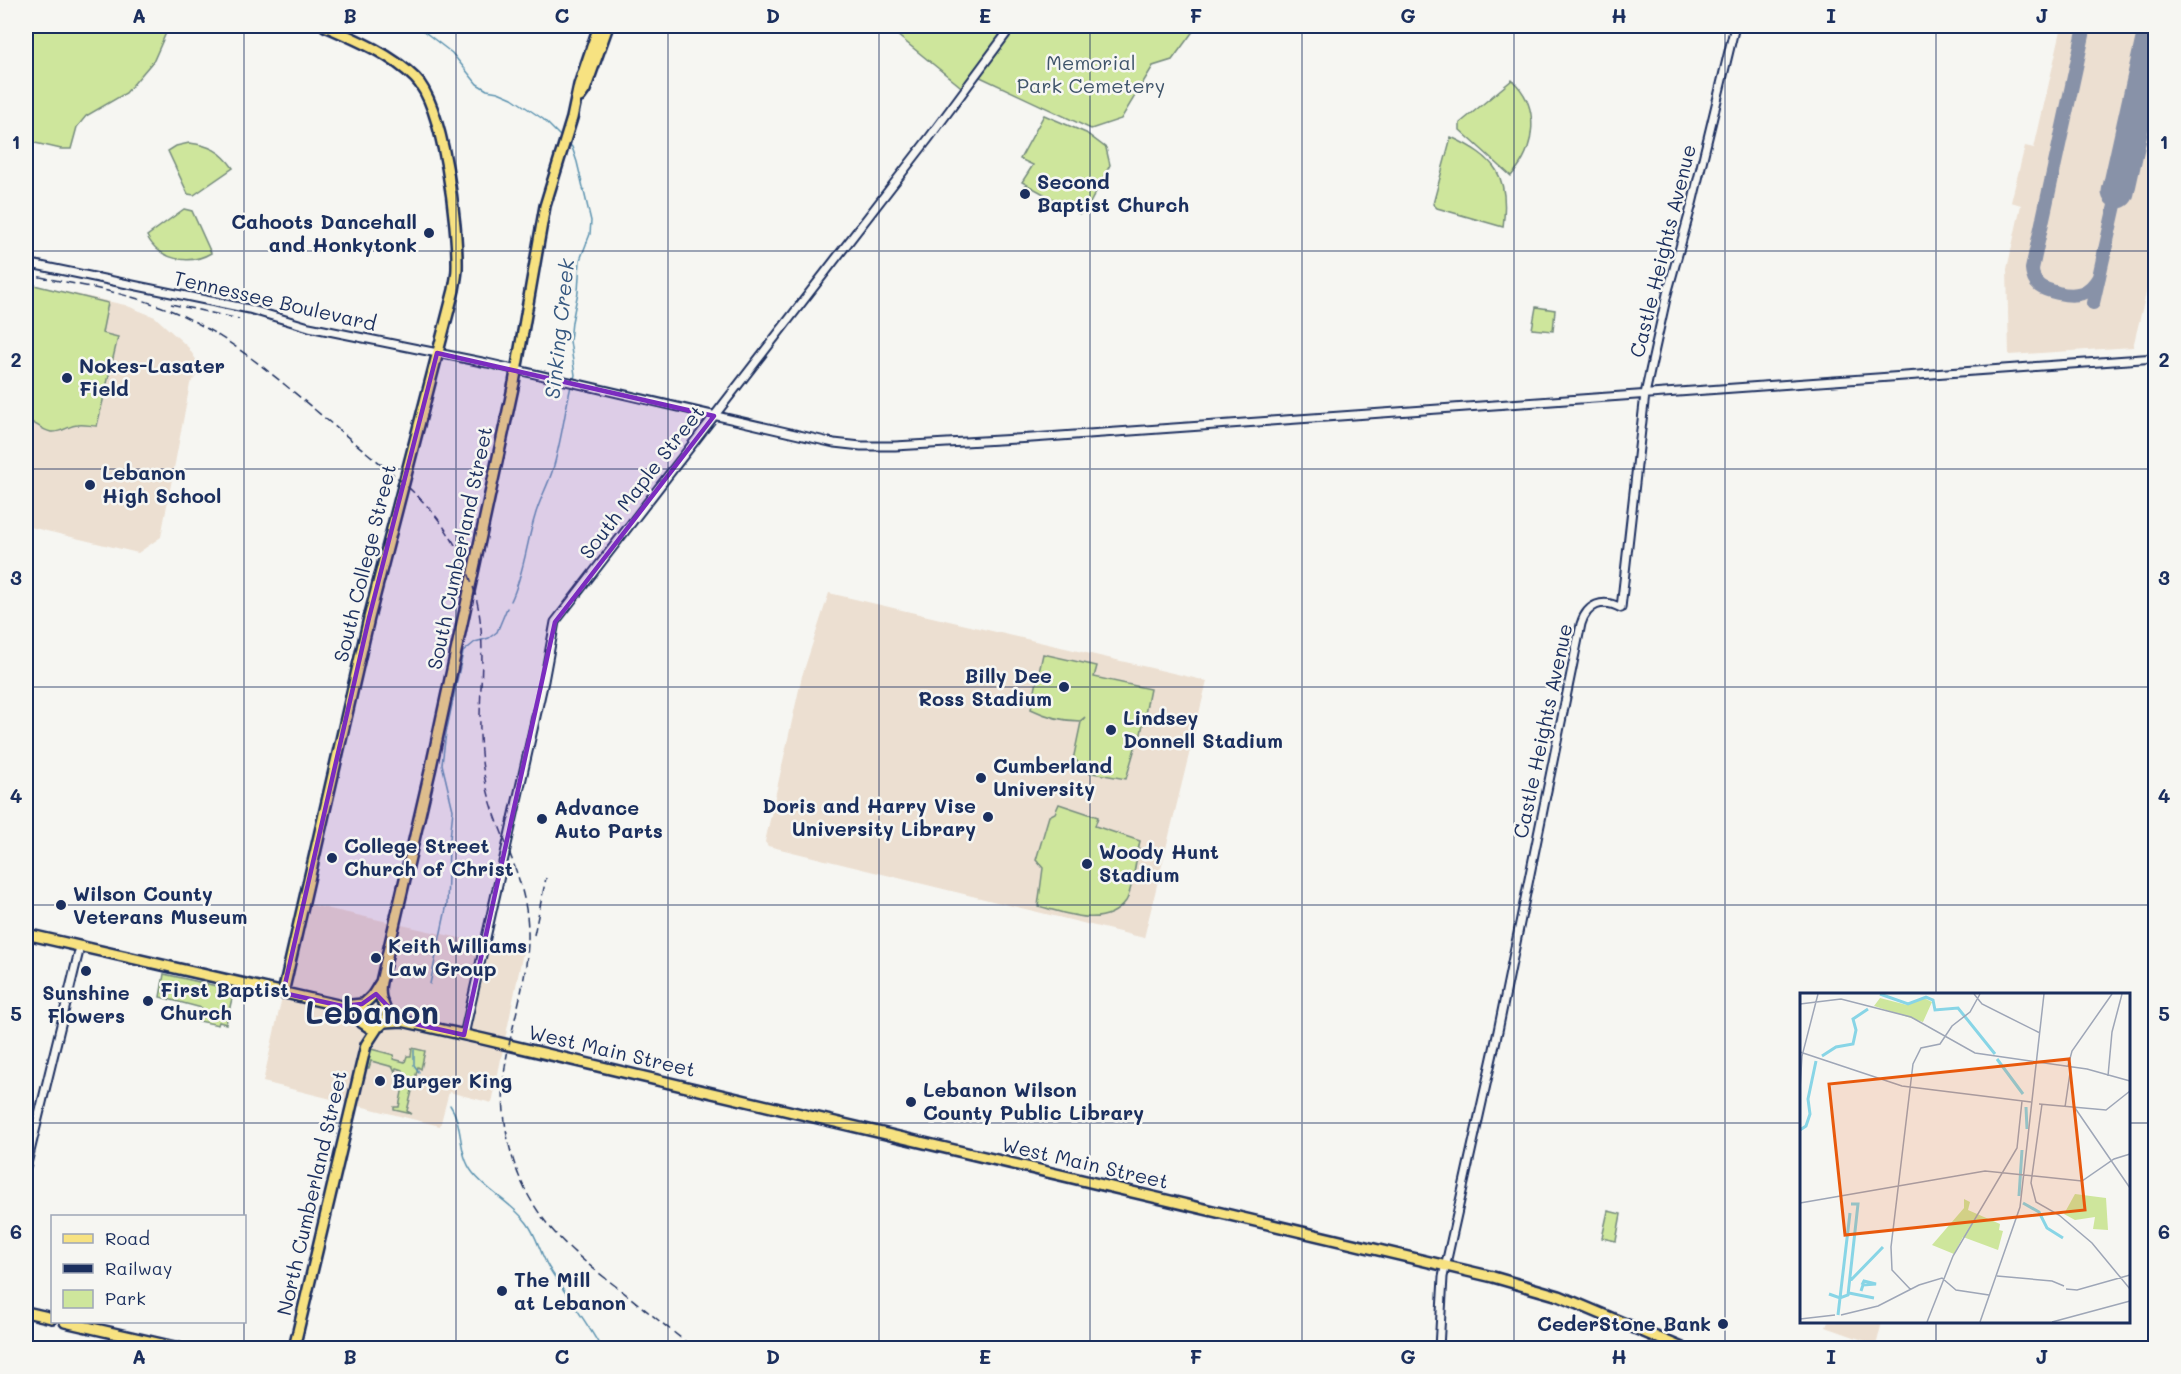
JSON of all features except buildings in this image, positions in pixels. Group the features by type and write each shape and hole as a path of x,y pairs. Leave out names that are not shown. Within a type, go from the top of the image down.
{"main road":[{"name":"South College Street","path":"283,993 369,618 458,270 455,227 442,141 427,95 415,77 383,54 325,26"},
{"name":"South Cumberland Street","path":"385,1006 381,996 381,982 431,767 517,371 544,206 570,126 579,85 599,26"},
{"name":"South Cumberland Street","path":"577,101 585,90 609,26"},
{"path":"26,934 342,1006 375,999 385,1006 381,1025 370,1028 342,1006"},
{"path":"361,1022 358,1013 381,982"},
{"name":"West Main Street","path":"385,1006 402,1021"},
{"name":"West Main Street","path":"381,1025 402,1021 1446,1265 1548,1292 1682,1348"},
{"name":"North Cumberland Street","path":"361,1022 366,1045"},
{"name":"North Cumberland Street","path":"294,1348 366,1045 381,1025"},
{"path":"26,1312 51,1318"},
{"path":"69,1323 179,1348"}],"street":[{"name":"South Maple Street","path":"464,1035 544,681 555,622 929,138 1012,26"},
{"name":"Castle Heights Avenue","path":"1446,1265 1498,1031 1581,624 1586,612 1594,606 1614,604 1621,608 1646,393 1667,294 1692,204 1735,26"},
{"name":"Tennessee Boulevard","path":"26,263 249,309 309,327 437,353 850,446 886,447 2156,358"},
{"path":"26,1168 80,947"},
{"path":"1438,1348 1446,1265"}],"highlighted area":[{"path":"437,353 714,416 555,622 464,1035 402,1021 376,994 362,1004 342,1006 283,993 369,618"}],"shaded area":[{"path":"2062,26 2155,26 2155,256 2133,347 2009,355 2007,269 2021,205 2011,202 2025,146 2034,148"},
{"path":"26,283 125,305 155,317 188,347 202,369 190,384 161,537 138,553 26,526"},
{"name":"Cumberland University","path":"829,593 1207,681 1144,938 768,846 765,842 802,676"},
{"path":"303,903 523,952 492,1103 449,1092 440,1126 263,1082"},
{"path":"1828,1323 1882,1323 1877,1342 1874,1344 1826,1327"}],"green space":[{"path":"26,26 169,26 154,60 126,93 86,116 77,127 71,149 61,149 26,141"},
{"name":"Memorial Park Cemetery","path":"886,26 1197,26 1172,60 1153,66 1121,119 1091,129 976,75 965,90"},
{"path":"1512,80 1528,102 1532,128 1526,153 1511,176 1460,130 1460,123"},
{"path":"1044,115 1086,133 1106,148 1110,165 1090,203 1080,214 1022,182 1033,165 1020,159"},
{"path":"1451,137 1479,153 1496,171 1504,194 1503,227 1437,208 1433,204"},
{"path":"189,143 203,145 214,150 233,168 194,195 188,194 168,151 176,146"},
{"path":"184,209 192,211 211,253 193,259 175,258 159,251 147,236"},
{"name":"Nokes-Lasater Field","path":"34,285 108,303 102,333 118,337 97,426 75,425 51,432 26,420 28,307 26,306 27,296 31,296"},
{"path":"1536,307 1555,310 1553,331 1532,329"},
{"name":"Lindsey Donnell Stadium","path":"1043,654 1097,666 1094,677 1150,689 1140,739 1126,779 1081,771 1077,761 1073,760 1081,722 1085,717 1080,721 1067,720 1031,709"},
{"name":"Woody Hunt Stadium","path":"1059,804 1098,817 1095,826 1140,841 1126,901 1117,910 1107,915 1085,917 1038,906 1043,868 1036,860 1049,816 1055,813"},
{"path":"164,974 234,990 226,1024 219,1022 218,1025 199,1021 202,1008 160,997"},
{"path":"412,1048 425,1051 421,1069 418,1067 407,1111 412,1114 394,1110 394,1107 399,1107 405,1077 403,1070 396,1068 395,1072 393,1067 371,1061 367,1068 371,1049 394,1055 393,1059 405,1062 407,1056 411,1056"},
{"path":"1608,1211 1621,1214 1616,1241 1602,1238"}],"waterway":[{"name":"Sinking Creek","path":"417,26 452,53 477,84 487,90 512,98 543,119 561,137"},
{"name":"Sinking Creek","path":"569,144 577,162 591,221 590,234 580,260 578,292 572,322 570,341 575,375 573,381"},
{"name":"Sinking Creek","path":"511,601 519,580 537,510 555,461 571,386"},
{"name":"Sinking Creek","path":"430,984 447,904 453,810 442,764 446,733 463,652 475,642 489,638 497,632 507,608"},
{"name":"Sinking Creek","path":"414,1050 414,1065 419,1072"},
{"name":"Sinking Creek","path":"450,1105 457,1121 468,1165 479,1180 527,1223 549,1268 601,1348"}],"taxiway":[{"path":"2085,26 2032,269 2034,279 2039,286 2065,294 2082,293 2091,288 2099,277"},
{"path":"2093,303 2118,192"}],"runway":[{"path":"2118,192 2155,26"}],"railway":[{"path":"26,274 140,300 200,324 264,368 403,482 447,531 467,570 479,613 482,659 480,728 484,774 488,794 516,871 526,910 528,931 526,961 505,1066 503,1098 509,1146 528,1195 538,1212 562,1241 694,1348"},
{"path":"171,304 239,319"},
{"path":"534,935 546,878"}],"place":[{"name":"Second Baptist Church","path":"1025,194"},
{"name":"Cahoots Dancehall and Honkytonk","path":"429,233"},
{"name":"Nokes-Lasater Field","path":"67,378"},
{"name":"Lebanon High School","path":"90,485"},
{"name":"Billy Dee Ross Stadium","path":"1064,687"},
{"name":"Lindsey Donnell Stadium","path":"1111,730"},
{"name":"Cumberland University","path":"981,778"},
{"name":"Doris and Harry Vise University Library","path":"988,817"},
{"name":"Advance Auto Parts","path":"542,819"},
{"name":"College Street Church of Christ","path":"332,858"},
{"name":"Woody Hunt Stadium","path":"1087,864"},
{"name":"Wilson County Veterans Museum","path":"61,905"},
{"name":"Keith Williams Law Group","path":"376,958"},
{"name":"Sunshine Flowers","path":"86,971"},
{"name":"First Baptist Church","path":"148,1001"},
{"name":"Burger King","path":"380,1081"},
{"name":"Lebanon Wilson County Public Library","path":"911,1102"},
{"name":"The Mill at Lebanon","path":"502,1291"},
{"name":"CederStone Bank","path":"1723,1324"}],"district":[{"name":"Lebanon","path":"372,1013"}]}
